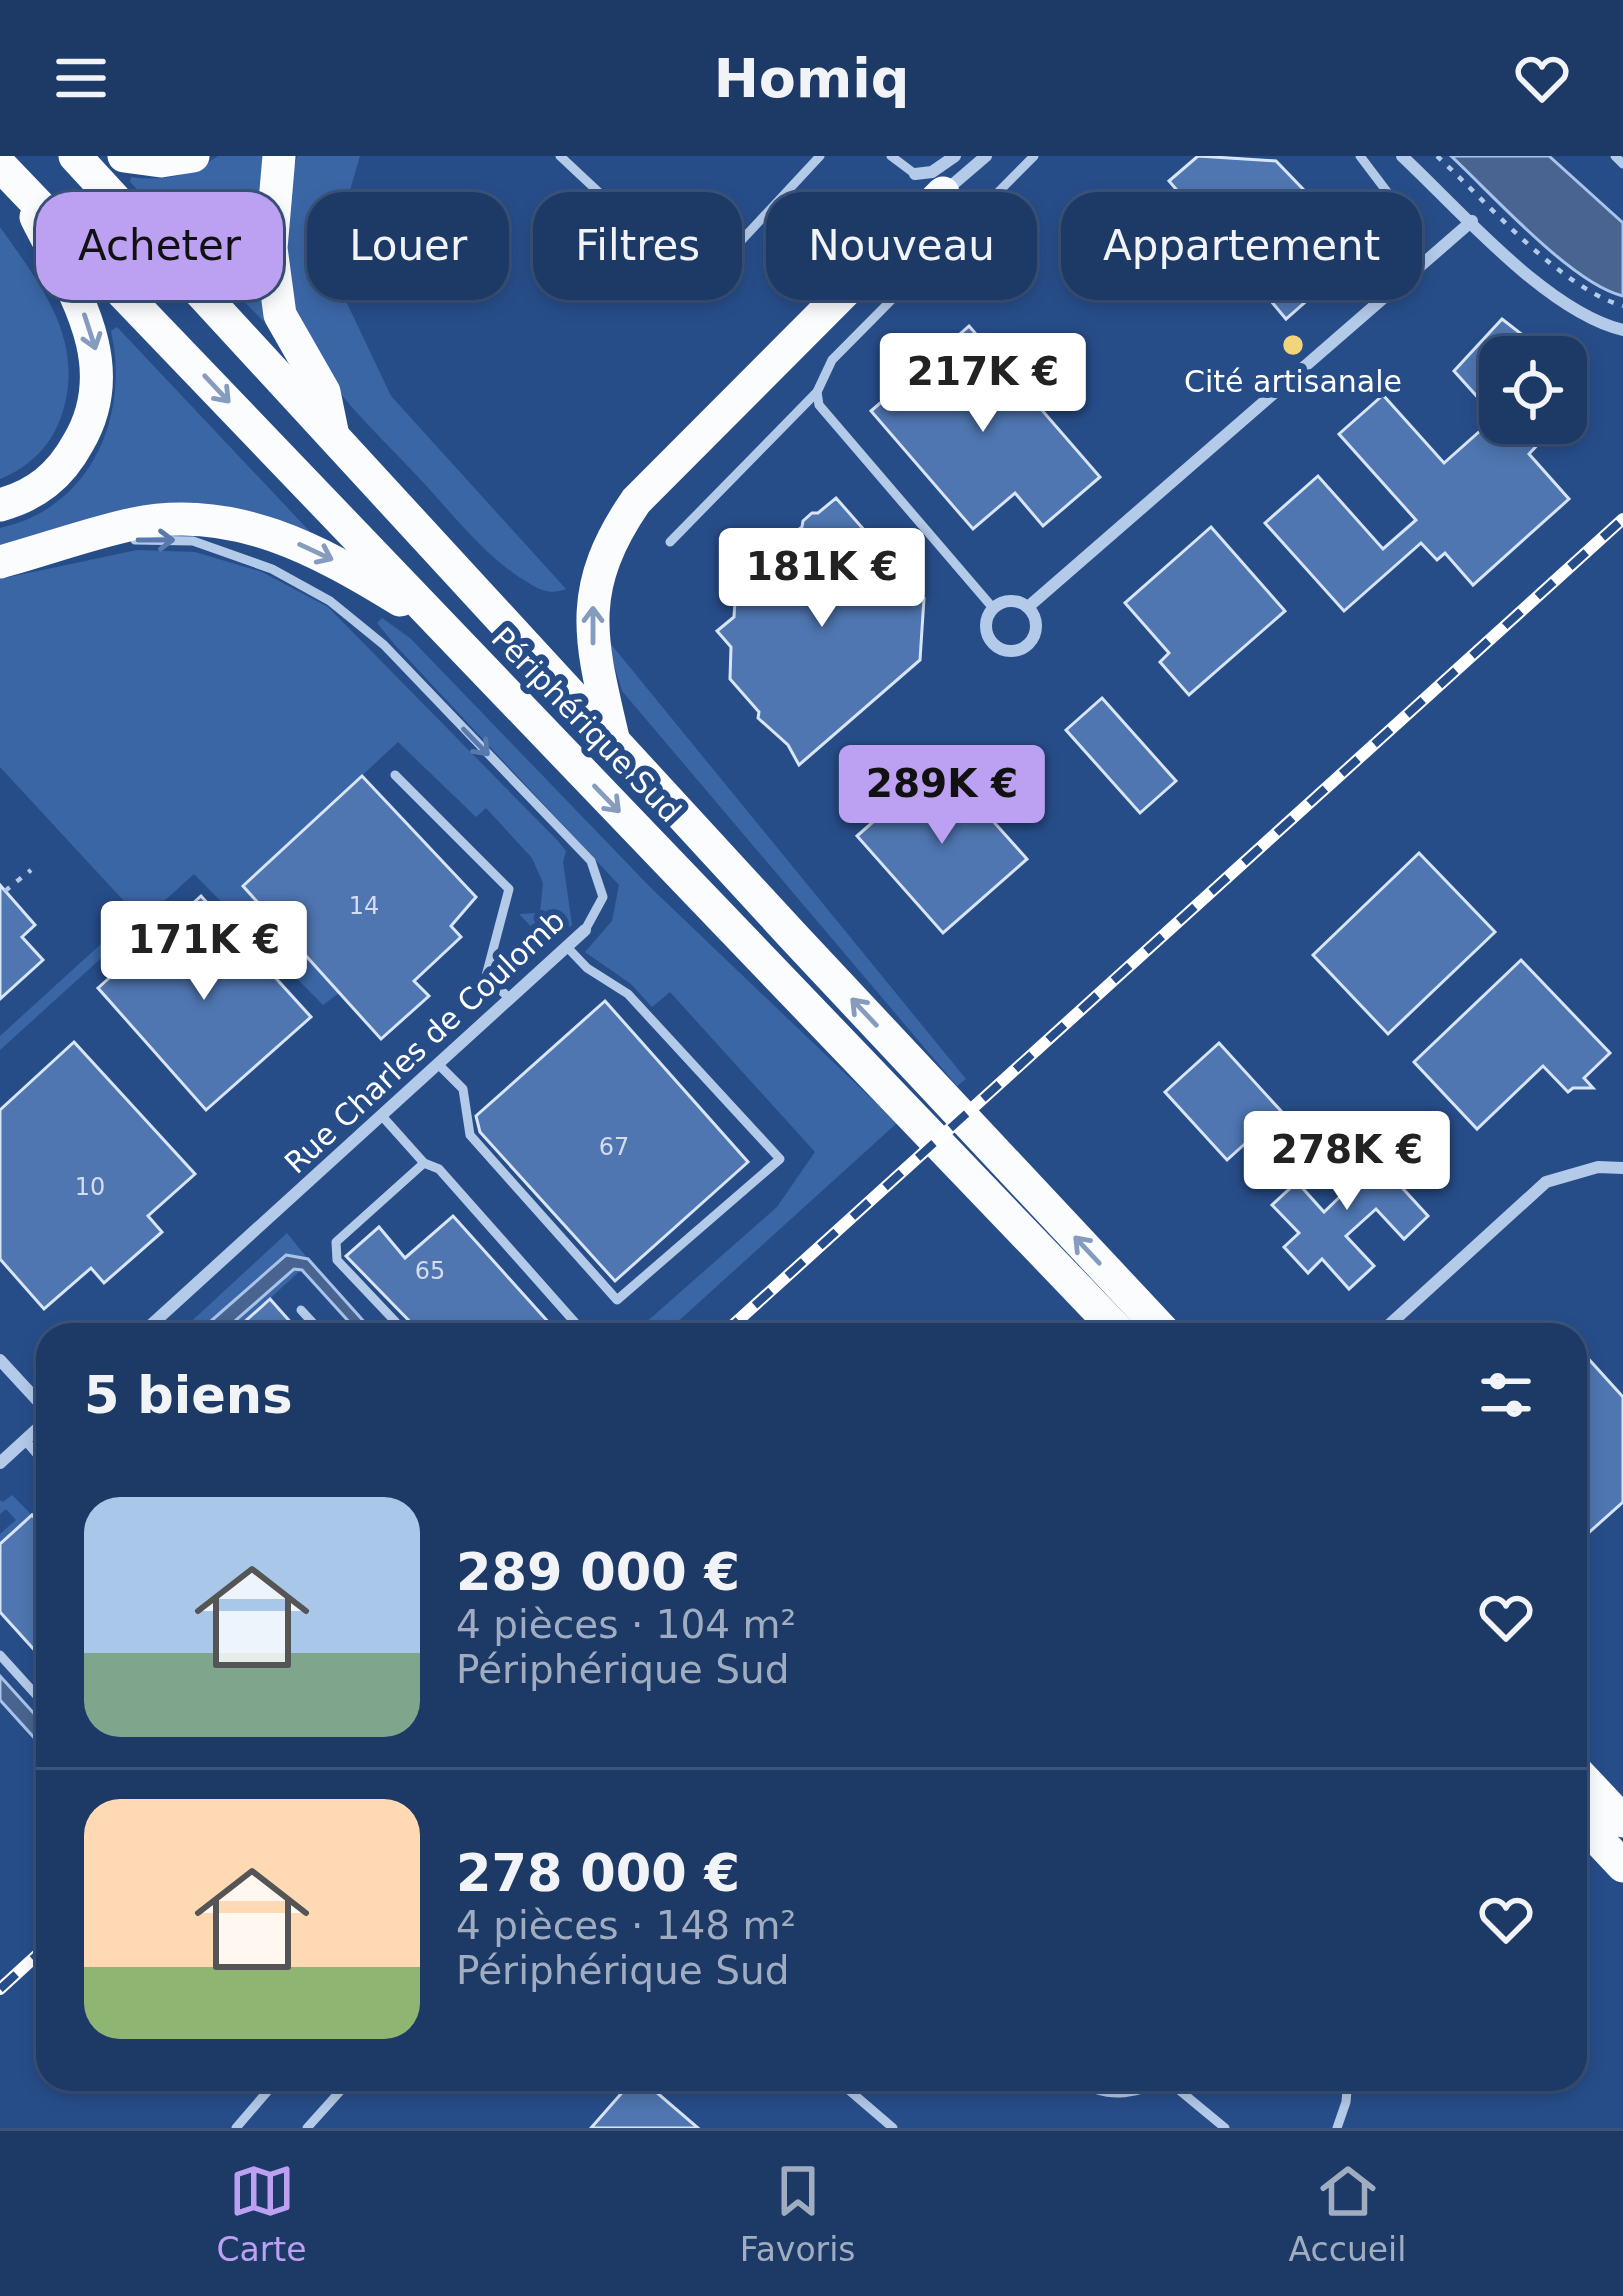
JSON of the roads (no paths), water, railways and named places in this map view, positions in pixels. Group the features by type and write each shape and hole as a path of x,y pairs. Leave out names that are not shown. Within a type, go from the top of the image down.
{"highway":[{"name":"Périphérique Sud","path":"75,156 1156,1323"},
{"path":"124,156 161,161 193,156"},
{"path":"280,156 271,248 280,315 324,392 332,433"},
{"name":"Périphérique Sud","path":"11,177 1110,1323"},
{"path":"0,506 43,486 62,468 91,418 98,383 90,327 11,177"},
{"path":"613,740 591,638 599,569 610,538 636,501 929,183"},
{"path":"0,564 134,524 219,522 284,537 329,556 439,624"},
{"path":"1587,1782 1623,1821"},
{"path":"1587,1828 1623,1866"}],"street":[{"path":"929,183 932,172 955,156"},
{"path":"929,183 986,156"},
{"path":"1402,156 1554,298 1586,319 1623,330"},
{"path":"1422,265 1472,221"},
{"path":"1028,607 1382,300"},
{"path":"1011,600 1034,615 1036,634 1023,649 1004,651 988,638 986,627 993,608 1011,600"},
{"name":"Rue Charles de Coulomb","path":"153,1323 585,930"},
{"path":"1391,1323 1546,1182 1598,1167 1623,1168"},
{"path":"0,1360 36,1402"},
{"path":"0,1463 36,1429"}],"lane":[{"path":"560,156 699,286 820,156"},
{"path":"891,156 929,183"},
{"path":"670,542 817,392 832,360 1034,156"},
{"path":"1360,156 1388,192"},
{"path":"1615,156 1623,164"},
{"path":"817,392 819,405 993,608"},
{"name":"Rue Charles de Coulomb","path":"114,544 164,538 193,541 272,569 330,601 384,645 591,861 603,897 585,930"},
{"path":"0,564 92,549"},
{"path":"395,775 509,890 486,976 510,999"},
{"path":"438,1064 463,1089 470,1135 617,1300 780,1159 628,994 586,968 567,946"},
{"path":"382,1115 424,1163 439,1169 575,1323"},
{"path":"397,1323 337,1260 336,1242 424,1163"},
{"path":"301,1310 313,1323"},
{"path":"25,1440 36,1453"},
{"path":"0,1655 36,1691"},
{"path":"236,2128 268,2091"},
{"path":"308,2128 341,2091"},
{"path":"850,2091 893,2128"},
{"path":"1102,2091 1127,2095 1137,2091"},
{"path":"1180,2091 1225,2128"},
{"path":"1337,2128 1347,2091"}],"railway":[{"path":"735,1323 1623,519"},
{"path":"0,1989 36,1956"}],"place":[{"name":"Cité artisanale","path":"1293,345"}]}
